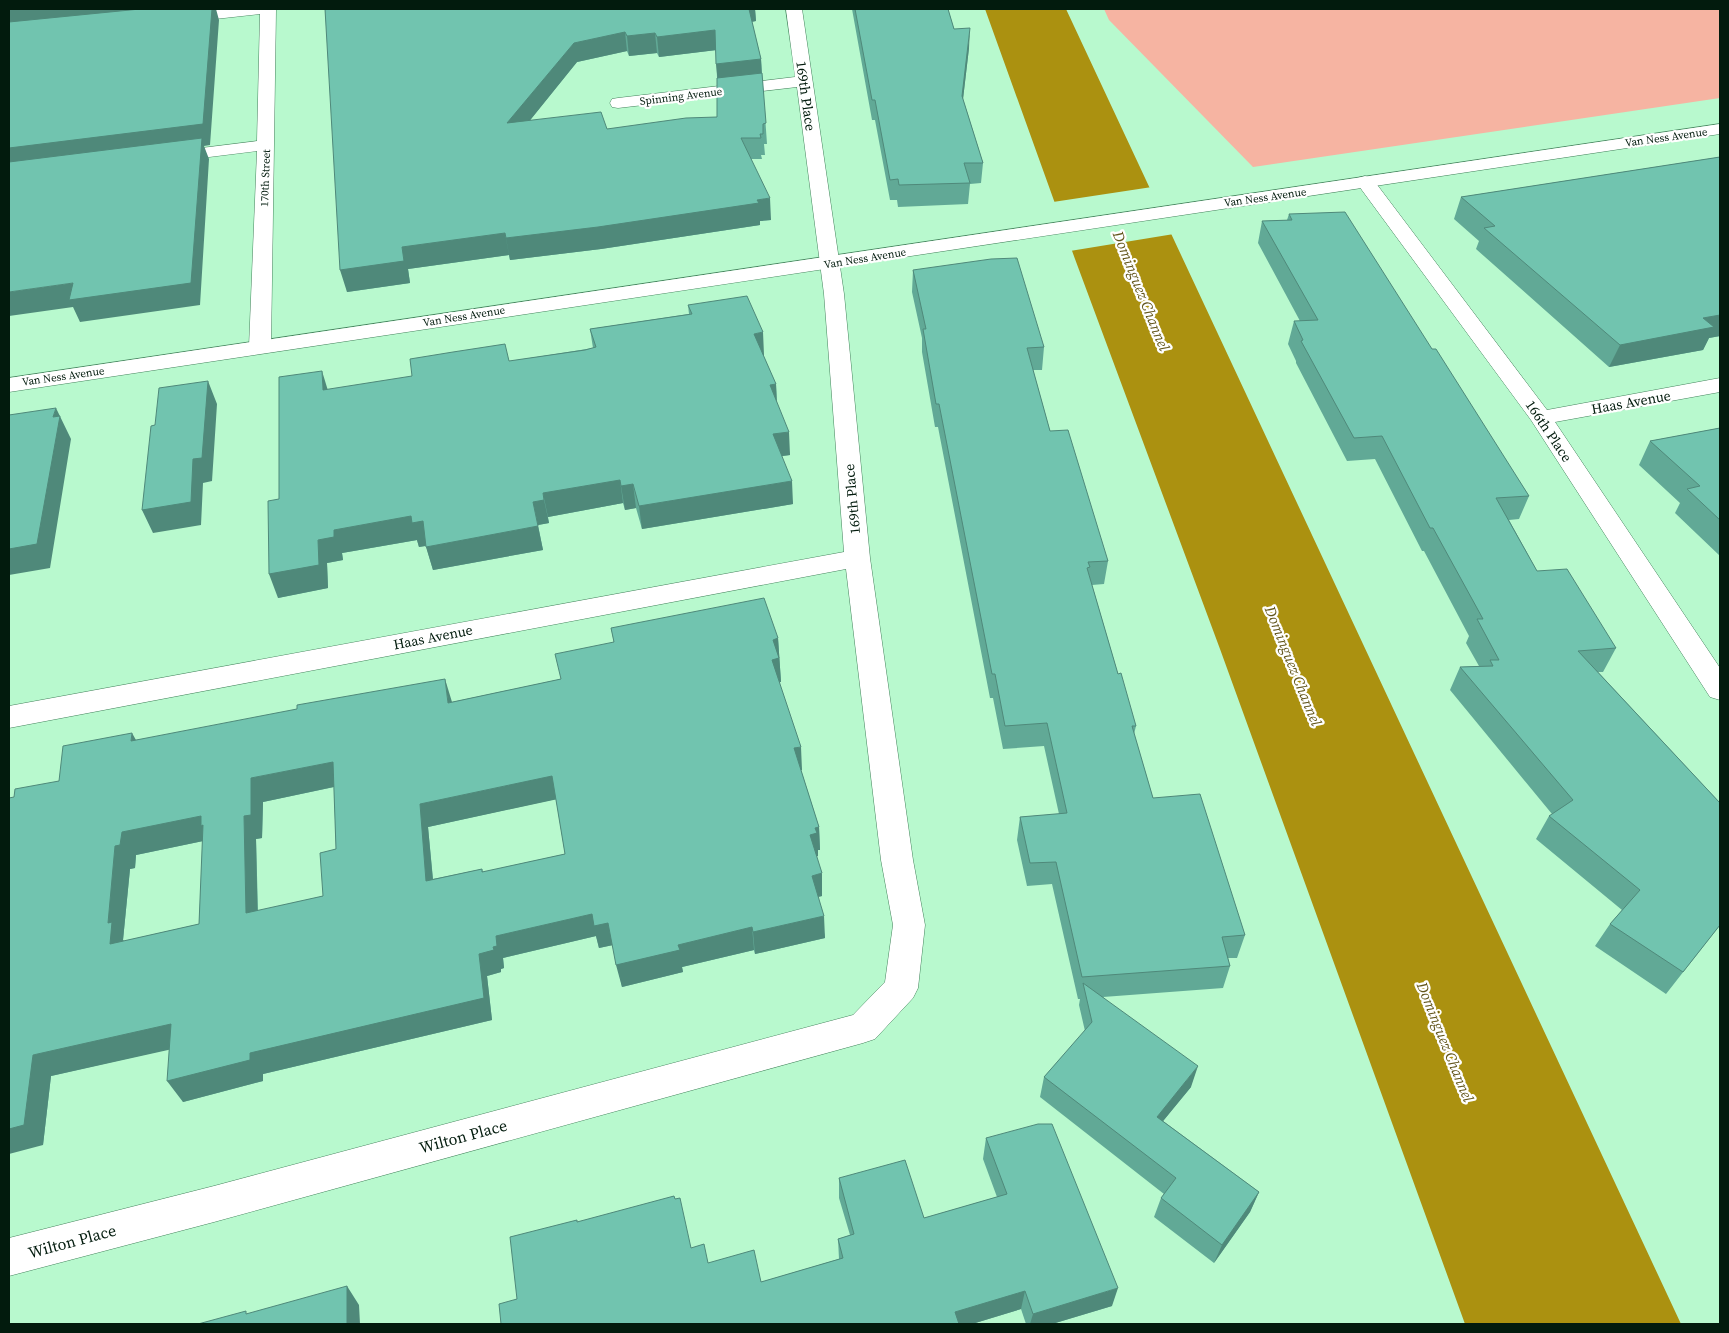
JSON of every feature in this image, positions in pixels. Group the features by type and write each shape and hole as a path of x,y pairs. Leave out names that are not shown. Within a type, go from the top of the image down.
{"street":[{"path":"165,19 262,9"},
{"name":"170th Street","path":"260,347 268,9"},
{"name":"169th Place","path":"794,9 834,294 857,558 897,860 909,925 901,988"},
{"name":"Spinning Avenue","path":"618,104 803,81"},
{"name":"Van Ness Avenue","path":"9,384 1720,129"},
{"path":"148,160 266,145"},
{"name":"166th Place","path":"1365,182 1541,418 1720,690"},
{"name":"Haas Avenue","path":"1541,418 1720,385"},
{"name":"Haas Avenue","path":"9,717 857,558"},
{"name":"Wilton Place","path":"9,1257 863,1028 901,988"}],"shaded area":[{"path":"1104,9 1720,9 1720,98 1253,167 1109,20"}],"water":[{"name":"Dominguez Channel","path":"985,9 1066,9 1681,1324 1465,1324"}],"pier":[{"path":"1152,187 1174,234 1070,251 1053,202"}],"building":[{"path":"140,9 212,9 203,124 9,148 9,22"},
{"path":"325,9 749,9 761,59 716,64 715,30 657,37 655,33 627,36 625,32 574,43 507,123 601,112 607,129 686,118 717,117 717,78 762,73 766,123 763,124 763,134 760,134 761,138 741,138 770,198 757,200 759,203 598,227 506,238 505,233 402,247 404,261 340,270"},
{"path":"855,9 948,9 954,29 970,28 962,96 983,163 964,163 970,183 899,185 898,179 890,180 875,100 872,100"},
{"path":"202,138 191,283 69,300 73,283 9,292 9,162"},
{"path":"1720,157 1720,315 1703,318 1714,327 1620,345 1484,228 1495,226 1461,197"},
{"path":"1345,212 1432,349 1436,349 1529,496 1496,498 1537,571 1567,569 1616,648 1578,651 1720,803 1720,925 1683,972 1610,924 1640,890 1549,816 1573,800 1460,667 1493,666 1490,660 1499,660 1477,619 1483,619 1433,528 1430,528 1382,436 1354,438 1301,341 1303,340 1294,321 1318,320 1262,221 1292,220 1289,214"},
{"path":"1017,258 1044,347 1027,348 1050,431 1068,430 1108,561 1088,562 1090,567 1087,568 1118,674 1121,673 1136,726 1132,726 1153,798 1200,794 1245,935 1222,937 1230,966 1082,977 1056,862 1030,863 1020,817 1067,813 1047,723 1005,726 995,674 992,674 939,404 936,404 923,329 926,329 913,270 991,259"},
{"path":"747,296 763,332 754,334 776,384 770,385 789,432 773,434 792,481 639,506 633,484 621,486 620,480 543,493 544,500 533,502 538,526 426,547 423,521 412,523 411,516 334,530 334,537 318,540 319,565 269,574 268,501 279,499 279,377 322,371 323,390 412,376 410,359 505,344 509,361 585,350 596,347 590,329 692,314 688,305"},
{"path":"208,381 202,458 193,459 191,502 142,510 151,426 155,425 159,388"},
{"path":"56,408 53,417 60,416 37,544 9,549 9,415"},
{"path":"1720,428 1720,520 1687,489 1700,486 1650,441"},
{"path":"764,598 778,638 773,640 779,658 772,660 801,747 794,748 819,827 815,828 817,833 810,835 822,873 812,876 824,916 753,932 752,927 678,945 680,950 616,965 608,923 594,926 592,914 496,936 497,946 493,947 494,950 479,954 484,998 250,1053 250,1060 167,1081 171,1024 33,1055 24,1125 9,1129 9,798 14,797 15,789 59,781 63,746 132,733 131,741 297,709 297,705 445,679 448,703 561,679 555,654 614,642 611,628","holes":["333,762 336,849 320,853 323,896 246,913 244,816 251,815 251,778","552,776 565,854 482,872 482,869 426,881 420,804","201,816 201,826 203,825 199,924 110,944 112,922 108,923 115,846 120,845 122,832"]},
{"path":"1083,983 1198,1066 1157,1117 1259,1192 1222,1245 1161,1198 1176,1178 1044,1077 1092,1022"},
{"path":"1038,1124 1052,1124 1118,1288 1033,1314 1025,1291 955,1312 959,1324 501,1324 499,1304 517,1299 510,1237 577,1220 577,1222 674,1196 675,1199 680,1198 691,1248 704,1244 708,1263 754,1250 761,1282 843,1258 838,1239 854,1234 839,1178 905,1160 924,1218 1007,1194 986,1138"},
{"path":"347,1286 347,1324 198,1324 246,1311 246,1314"}]}
